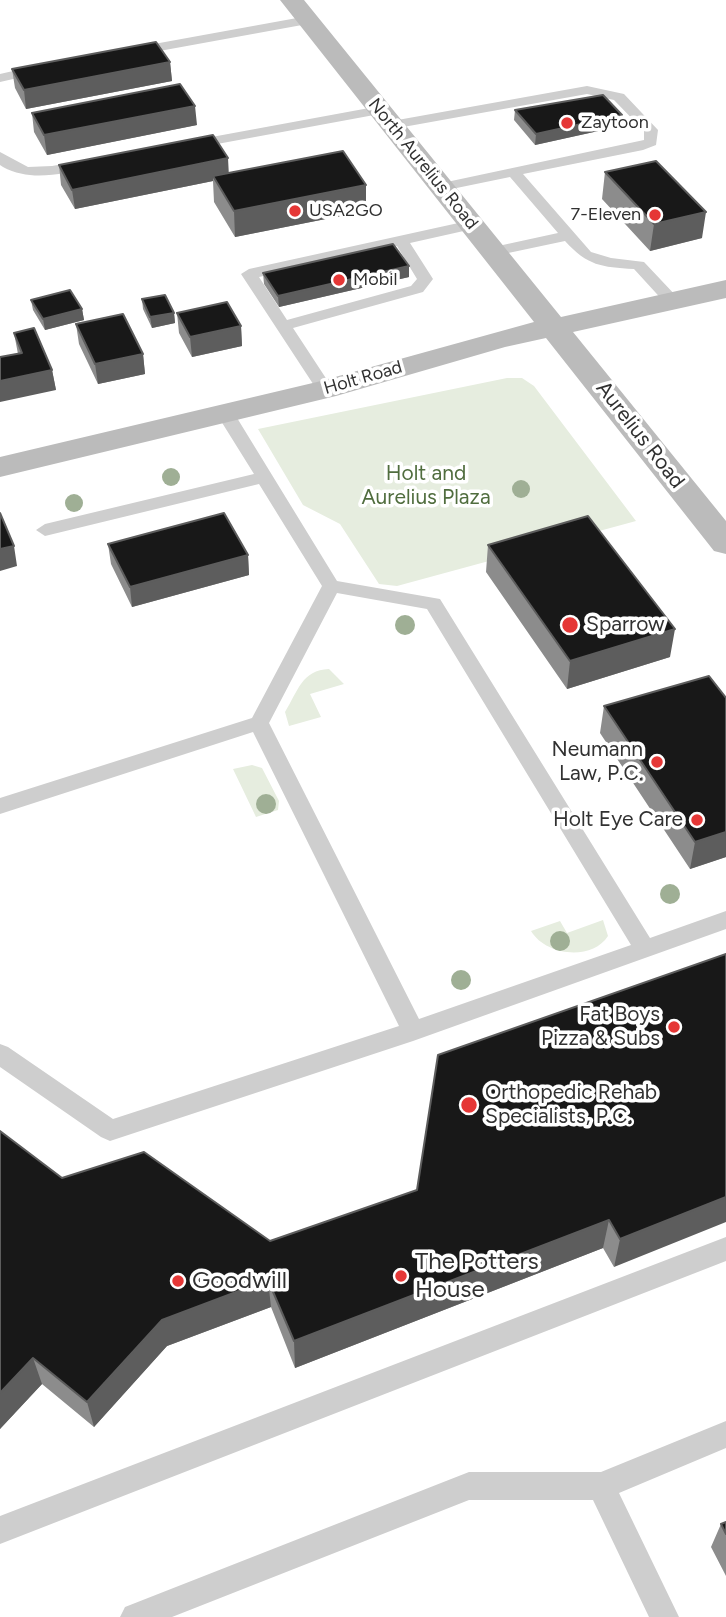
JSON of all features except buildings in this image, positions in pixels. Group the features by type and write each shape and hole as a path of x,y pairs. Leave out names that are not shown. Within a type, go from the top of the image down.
{"street":[{"name":"North Aurelius Road","path":"300,10 555,327"},
{"name":"Holt Road","path":"0,467 325,389 499,340 726,289"},
{"name":"Aurelius Road","path":"555,327 726,542"}],"lane":[{"path":"112,55 300,10"},
{"path":"0,78 59,65"},
{"path":"174,148 386,117 491,107 587,90 619,97 651,130 651,142 643,146 442,187"},
{"path":"0,156 2,160 26,173 105,161"},
{"path":"513,173 577,248 596,260 639,265 672,301"},
{"path":"325,389 249,274 472,225"},
{"path":"494,251 566,236"},
{"path":"283,326 417,289 425,279 401,241"},
{"path":"225,413 331,586 433,604 645,949"},
{"path":"45,530 264,477"},
{"path":"0,806 259,723 331,586"},
{"path":"259,723 413,1031"},
{"path":"0,1054 110,1130 413,1031 726,920"},
{"path":"0,1530 726,1249"},
{"path":"135,1617 173,1610 469,1486 601,1486 726,1434"},
{"path":"601,1486 664,1617"}],"green space":[{"name":"Holt and Aurelius Plaza","path":"507,378 522,378 534,386 636,521 397,586 379,584 340,524 303,505 258,429"},
{"path":"329,669 344,684 310,694 321,717 289,726 285,712 302,683 313,673"},
{"path":"252,765 262,768 279,801 278,810 256,817 233,769"},
{"path":"603,920 608,936 601,944 581,952 547,946 531,931 560,921 567,933"}],"place":[{"name":"Zaytoon","path":"567,123"},
{"name":"USA2GO","path":"295,211"},
{"name":"7-Eleven","path":"655,215"},
{"name":"Mobil","path":"339,280"},
{"name":"Sparrow","path":"570,625"},
{"name":"Neumann Law, P.C.","path":"657,762"},
{"name":"Holt Eye Care","path":"697,820"},
{"name":"Fat Boys Pizza & Subs","path":"674,1027"},
{"name":"Orthopedic Rehab Specialists, P.C.","path":"469,1105"},
{"name":"The Potters House","path":"401,1276"},
{"name":"Goodwill","path":"178,1281"}]}
